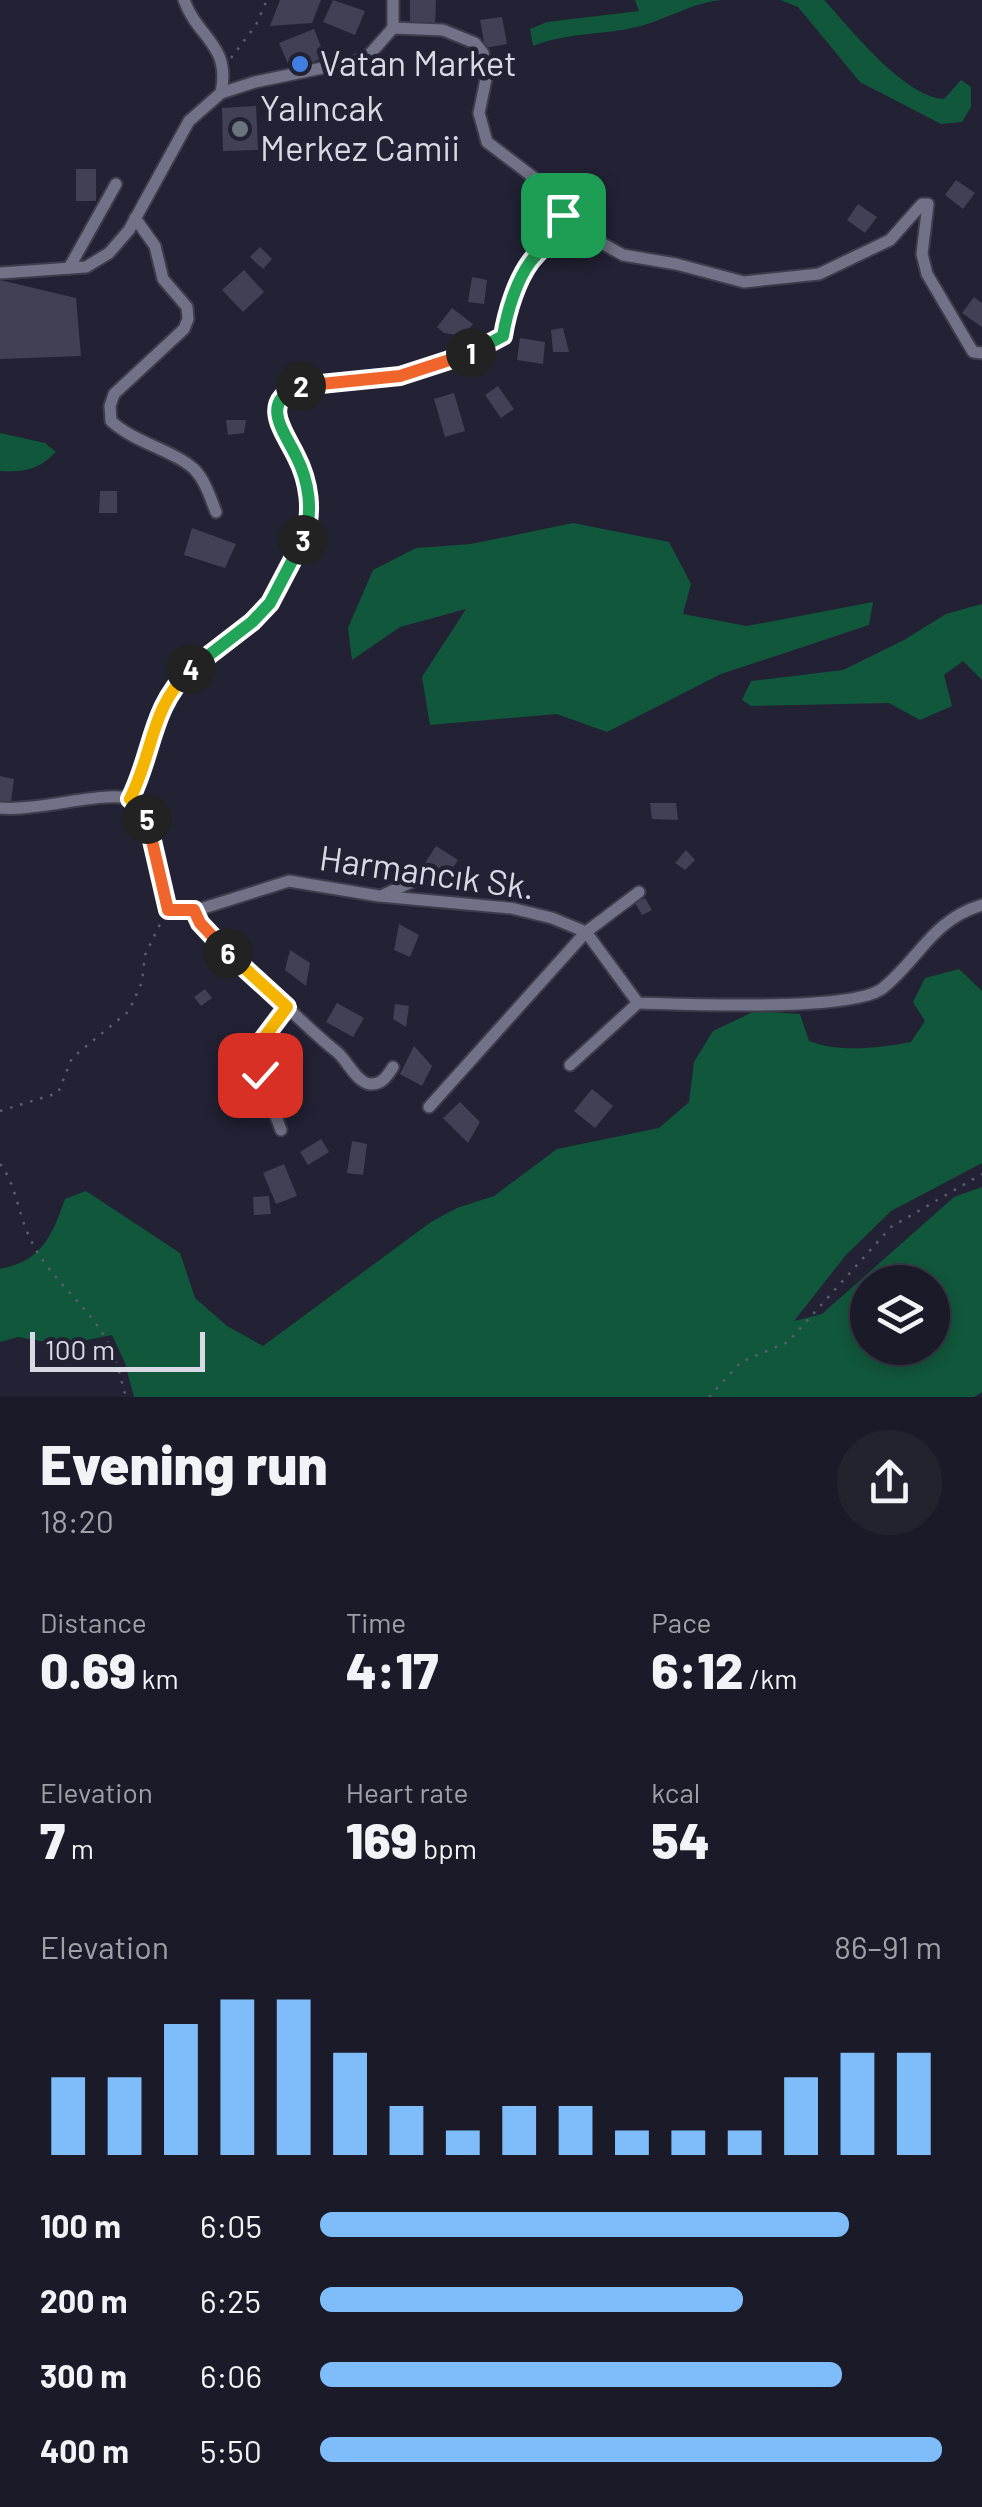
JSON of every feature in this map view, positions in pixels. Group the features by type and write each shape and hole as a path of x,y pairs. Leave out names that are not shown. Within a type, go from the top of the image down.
{"street":[{"path":"184,0 188,12 221,56 221,93"},
{"path":"0,273 86,266 109,253 135,218 189,121 221,93 356,61 370,54 393,28 394,0"},
{"path":"393,28 443,30 475,42 487,74 479,113 487,142 537,180 563,215 588,236 623,255 744,282 819,274 890,240 922,204 928,204 922,254 926,274 973,352 982,352"},
{"path":"69,268 116,184"},
{"path":"130,799 149,756 155,719 176,684 270,603 306,532 310,498 296,455 277,421 278,406 288,391 308,384 400,376 452,361 503,336 528,265 560,227 563,215"},
{"path":"135,218 155,246 163,279 187,308 188,319 184,329 114,394 111,422 126,434 192,468 204,482 216,512"},
{"path":"0,808 21,810 96,799 130,799 144,809 168,910"},
{"path":"379,896 425,876"},
{"name":"Harmancık Sk.","path":"168,910 194,910 289,881 379,896 511,908 586,932"},
{"path":"429,1107 586,932 639,892"},
{"path":"570,1065 638,1003 709,1006 837,1002 881,991 929,937 960,912 982,906"},
{"path":"194,910 218,943 304,1026 344,1057 361,1080 370,1084 380,1082 388,1077 393,1066"},
{"path":"586,932 638,1003"},
{"path":"281,1130 254,1058 260,1043 287,1007"}],"path":[{"path":"224,67 256,25 266,0"},
{"path":"0,1111 58,1093 72,1058 129,1012 142,982 145,955 168,910"},
{"path":"0,1164 14,1183 28,1236 105,1338 126,1397"},
{"path":"709,1397 741,1362 788,1342 891,1227 982,1174"}],"green space":[{"path":"635,0 721,0 632,28 570,36 533,46 530,29 547,22 639,11"},
{"path":"781,0 824,0 879,60 928,95 944,99 961,80 971,87 971,107 962,122 941,124 860,82 798,7"},
{"path":"0,433 45,443 56,452 31,469 0,471"},
{"path":"573,523 669,542 691,584 683,614 747,626 873,602 869,625 721,674 607,732 557,714 430,725 422,677 466,609 400,627 352,660 348,628 373,570 416,548 471,544"},
{"path":"982,604 982,680 963,661 944,675 952,706 920,720 889,703 751,706 742,700 751,681 843,670 946,614"},
{"path":"959,969 982,991 982,1163 891,1211 846,1255 794,1321 822,1314 850,1289 850,1365 950,1365 950,1265 877,1265 954,1197 982,1187 982,1392 974,1397 134,1397 112,1335 62,1345 18,1337 0,1342 0,1269 36,1253 55,1224 65,1199 86,1191 180,1253 195,1298 227,1326 263,1346 431,1222 457,1208 494,1196 557,1149 659,1128 689,1102 694,1062 713,1031 755,1011 800,1014 809,1041 834,1047 886,1046 911,1042 925,1021 913,1002 925,978"}],"building":[{"path":"280,0 321,0 312,23 270,26"},
{"path":"333,0 365,11 355,35 323,22"},
{"path":"410,0 436,0 435,24 410,23"},
{"path":"502,17 507,44 485,48 480,20"},
{"path":"314,29 325,57 291,71 279,43"},
{"name":"Yalıncak Merkez Camii","path":"256,106 258,150 223,151 222,108"},
{"path":"76,169 96,169 96,201 76,201"},
{"path":"956,180 975,193 963,209 945,195"},
{"path":"858,204 877,217 865,233 847,220"},
{"path":"260,247 272,259 263,269 250,257"},
{"path":"244,270 264,292 243,312 222,290"},
{"path":"472,277 487,280 484,304 468,302"},
{"path":"0,280 76,298 81,356 0,359"},
{"path":"974,297 982,303 982,327 962,313"},
{"path":"452,308 473,324 463,336 444,333 437,327"},
{"path":"563,328 569,352 553,352 551,330"},
{"path":"520,338 545,342 543,364 517,360"},
{"path":"498,386 514,409 501,418 485,395"},
{"path":"454,393 465,431 445,437 434,399"},
{"path":"226,420 246,420 244,433 228,435"},
{"path":"100,491 117,491 117,513 99,513"},
{"path":"192,528 236,544 225,568 184,555"},
{"path":"0,776 14,779 11,802 0,801"},
{"path":"650,803 676,803 678,820 652,819"},
{"path":"436,846 458,860 445,880 423,866"},
{"path":"686,850 695,860 685,870 675,863"},
{"path":"645,898 652,910 642,915 635,903"},
{"path":"399,924 419,935 410,957 394,950"},
{"path":"290,950 310,963 306,986 285,970"},
{"path":"205,989 212,998 201,1006 194,997"},
{"path":"337,1003 364,1018 353,1037 326,1022"},
{"path":"395,1004 409,1006 406,1027 393,1019"},
{"path":"282,1041 303,1056 283,1085 266,1065"},
{"path":"414,1046 432,1066 422,1086 400,1074"},
{"path":"592,1089 613,1106 595,1128 574,1111"},
{"path":"460,1102 480,1122 468,1143 443,1118"},
{"path":"321,1139 329,1152 308,1165 300,1152"},
{"path":"352,1141 367,1144 363,1175 347,1173"},
{"path":"284,1164 297,1196 276,1204 263,1173"},
{"path":"269,1196 271,1214 254,1215 253,1197"}],"place":[{"name":"Vatan Market","path":"300,64"},
{"name":"Yalıncak Merkez Camii","path":"240,129"}],"route":[{"path":"260,1075 254,1058 260,1043 287,1007 218,943 194,910 168,910 144,809 130,799 149,756 155,719 176,684 270,603 306,532 310,498 296,455 277,421 278,406 288,391 308,384 400,376 452,361 503,336 528,265 560,227 563,215"}]}
